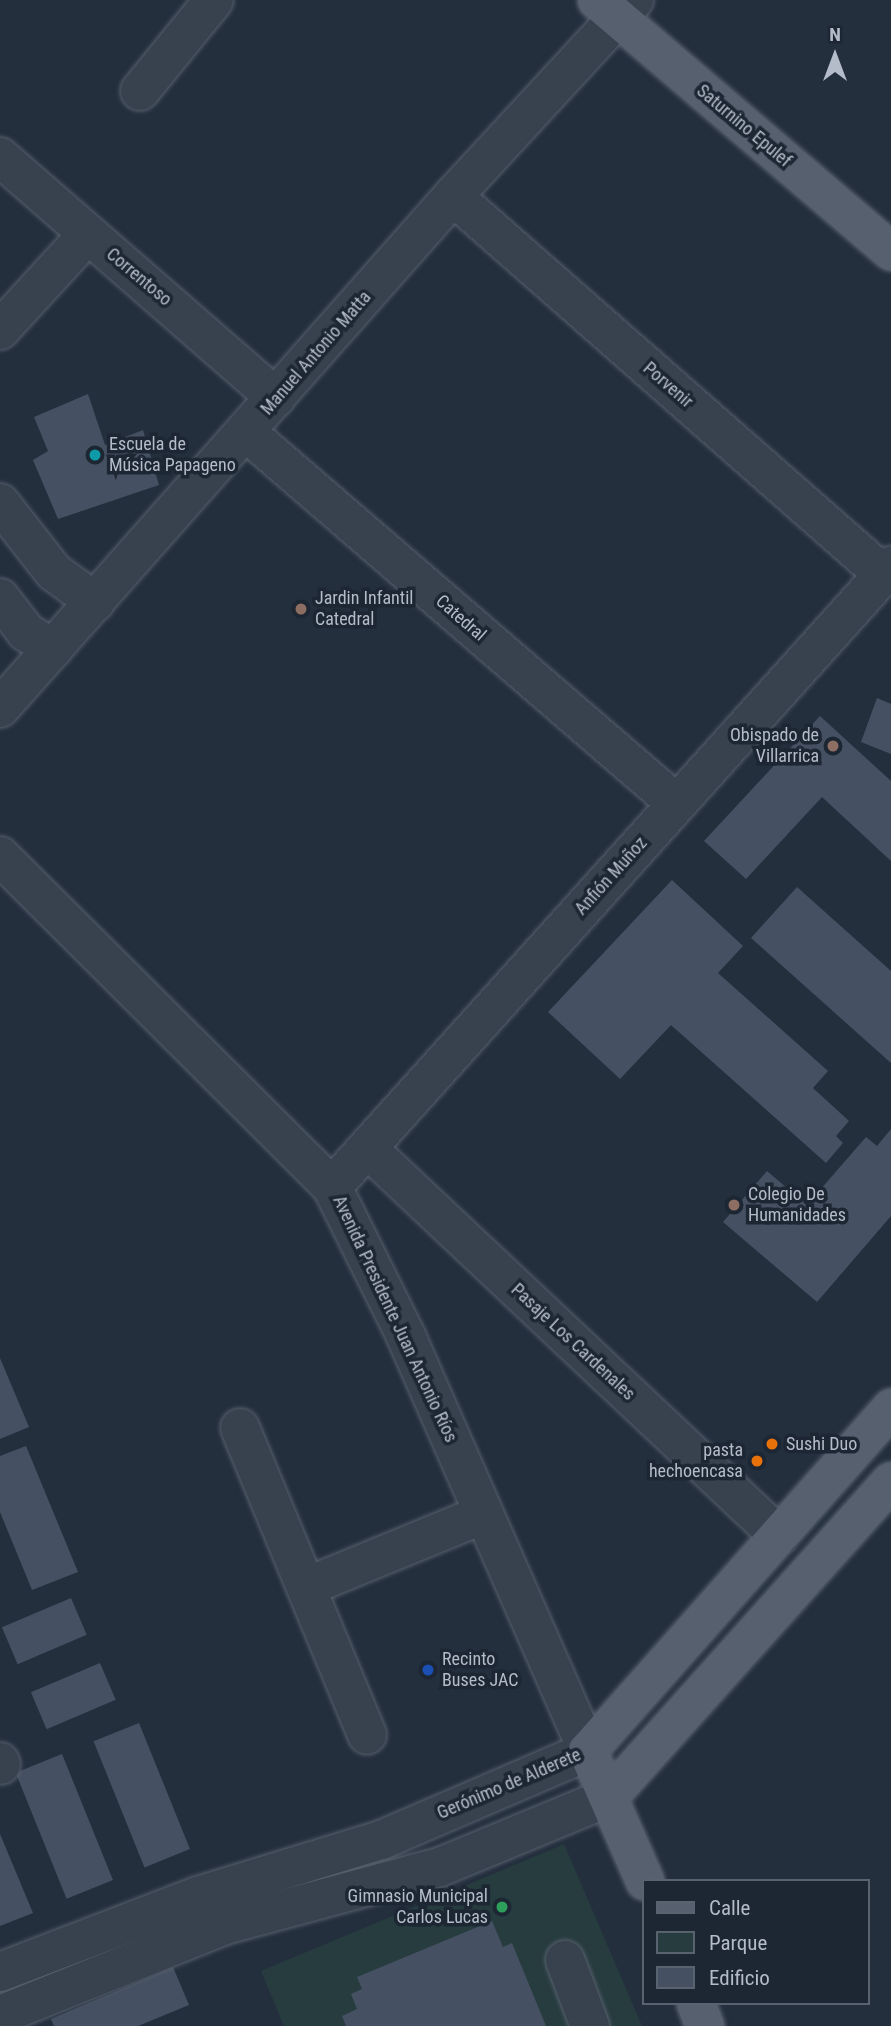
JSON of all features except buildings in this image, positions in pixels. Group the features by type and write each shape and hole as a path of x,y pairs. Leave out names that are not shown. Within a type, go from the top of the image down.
{"main road":[{"name":"Saturnino Epulef","path":"616,6 891,251"},
{"name":"Gerónimo de Alderete","path":"588,1751 891,1408"},
{"path":"609,1797 891,1482"},
{"name":"Avenida Presidente Juan Antonio Ríos","path":"588,1751 644,1879"},
{"path":"697,2005 705,2026"}],"street":[{"path":"139,91 214,0"},
{"name":"Manuel Antonio Matta","path":"0,708 276,398 616,6"},
{"name":"Correntoso","path":"0,157 276,398"},
{"name":"Porvenir","path":"453,196 887,570"},
{"path":"0,330 88,234"},
{"name":"Catedral","path":"246,432 677,804"},
{"path":"0,503 54,572 95,602"},
{"name":"Anfión Muñoz","path":"332,1187 887,570"},
{"path":"0,598 26,632 53,649"},
{"name":"Avenida Presidente Juan Antonio Ríos","path":"0,856 332,1187 405,1334 588,1751"},
{"name":"Pasaje Los Cardenales","path":"367,1148 779,1536"},
{"path":"240,1428 367,1735"},
{"path":"306,1587 484,1514"},
{"name":"Gerónimo de Alderete","path":"0,1972 222,1888 381,1839 588,1751"},
{"path":"0,2015 225,1925 440,1867 609,1797"},
{"path":"565,1960 590,2026"}],"green space":[{"name":"Gimnasio Municipal Carlos Lucas","path":"564,1844 642,2026 284,2026 261,1971"}],"place":[{"name":"Escuela de Música Papageno","path":"95,455"},
{"name":"Jardin Infantil Catedral","path":"301,609"},
{"name":"Obispado de Villarrica","path":"833,746"},
{"name":"Colegio De Humanidades","path":"734,1205"},
{"name":"Sushi Duo","path":"772,1444"},
{"name":"pasta hechoencasa","path":"757,1461"},
{"name":"Recinto Buses JAC","path":"428,1670"},
{"name":"Gimnasio Municipal Carlos Lucas","path":"502,1907"}]}
